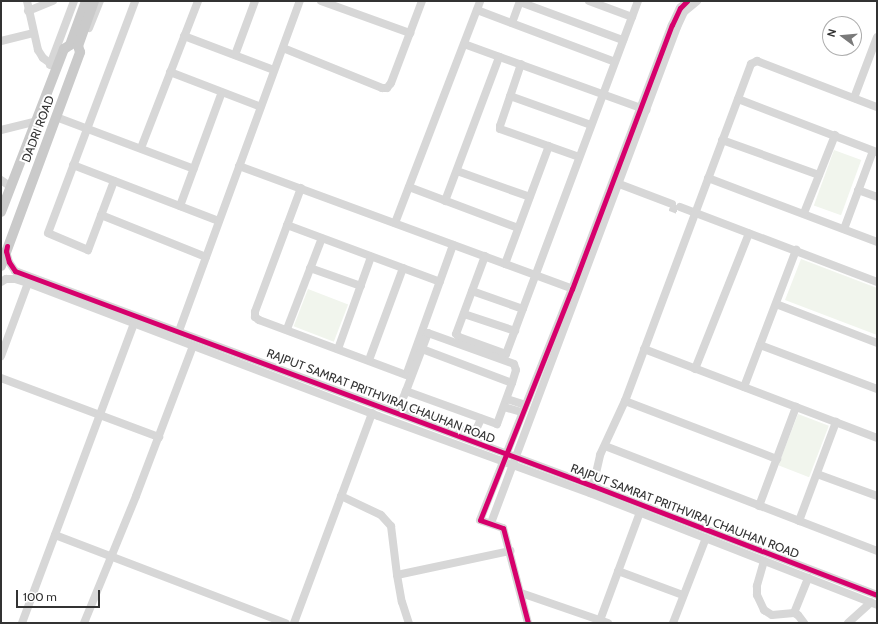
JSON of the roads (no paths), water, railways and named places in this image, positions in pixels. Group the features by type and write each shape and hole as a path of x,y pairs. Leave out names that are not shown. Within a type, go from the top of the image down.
{"main road":[{"path":"80,52 78,46 86,1"},
{"path":"64,49 70,44 81,27 94,1"},
{"name":"DADRI ROAD","path":"1,212 37,121 54,66 64,49"},
{"name":"DADRI ROAD","path":"1,266 7,246 80,52"},
{"path":"12,186 29,190"}],"street":[{"path":"26,1 38,50 43,58 54,66 74,1"},
{"path":"28,11 53,1"},
{"name":"DADRI ROAD","path":"64,49 82,1"},
{"name":"DADRI ROAD","path":"80,52 100,1"},
{"path":"114,181 88,250 48,232 135,1"},
{"path":"141,148 198,1"},
{"path":"235,56 255,1"},
{"path":"179,331 300,1"},
{"path":"321,1 410,33"},
{"path":"283,48 382,88 387,88 391,83 422,1"},
{"path":"395,223 480,1"},
{"path":"512,23 520,1 623,40"},
{"path":"589,1 610,5 632,17"},
{"path":"485,256 457,336 504,353 507,352 515,331 602,94 638,1"},
{"path":"491,523 575,290 680,7 687,1"},
{"path":"680,7 697,1"},
{"path":"477,10 615,62"},
{"path":"1,41 33,33"},
{"path":"184,36 274,70"},
{"path":"854,98 874,56 877,36"},
{"path":"464,44 643,109"},
{"path":"445,201 499,56"},
{"path":"592,486 596,467 644,349 751,64 757,61 877,107"},
{"path":"521,64 500,129 579,157"},
{"path":"170,72 261,107"},
{"path":"180,206 222,92"},
{"path":"510,96 591,125"},
{"path":"738,99 875,151 858,190 844,229"},
{"path":"56,117 194,168"},
{"path":"1,130 37,121"},
{"path":"804,213 835,135"},
{"path":"722,140 819,175"},
{"path":"505,264 549,146"},
{"path":"73,165 219,220"},
{"path":"239,166 575,290"},
{"path":"457,170 530,197"},
{"path":"708,178 804,213 877,242"},
{"path":"1,180 12,186"},
{"path":"615,185 796,250 877,282"},
{"path":"409,187 518,228"},
{"path":"301,188 254,312 255,317 406,375"},
{"path":"858,190 877,197"},
{"path":"101,215 206,257"},
{"path":"287,225 440,282"},
{"path":"695,369 749,233"},
{"path":"287,329 322,238"},
{"path":"393,411 453,245"},
{"name":"RAJPUT SAMRAT PRITHVIRAJ CHAUHAN ROAD","path":"7,246 6,251 9,262 16,270 393,411 640,512 874,603"},
{"path":"744,388 796,250"},
{"path":"338,349 371,256"},
{"path":"310,268 361,286"},
{"path":"369,360 403,268"},
{"name":"RAJPUT SAMRAT PRITHVIRAJ CHAUHAN ROAD","path":"1,282 16,279 28,283 372,413 504,457"},
{"path":"1,356 28,283"},
{"path":"528,623 503,528 480,520 523,409 575,290"},
{"path":"472,292 523,309"},
{"path":"776,304 877,343"},
{"path":"464,314 515,331"},
{"path":"22,623 134,323"},
{"path":"406,391 497,424 516,370 514,364 430,333 427,335 400,405 402,409 474,434 481,419"},
{"path":"760,345 877,389"},
{"path":"84,623 159,437 193,346"},
{"path":"422,349 512,383"},
{"path":"644,349 877,438"},
{"path":"1,378 159,437"},
{"path":"624,401 777,458"},
{"path":"505,403 523,409"},
{"path":"759,506 796,407"},
{"path":"294,623 372,413"},
{"path":"799,521 836,422"},
{"path":"605,447 877,551"},
{"name":"RAJPUT SAMRAT PRITHVIRAJ CHAUHAN ROAD","path":"514,461 592,486 877,595"},
{"path":"817,474 877,496"},
{"path":"341,496 387,519 391,526 394,534 397,575 402,602 409,623"},
{"path":"521,593 602,622 618,571 640,512"},
{"path":"55,535 111,555 286,623"},
{"path":"673,623 706,538"},
{"path":"397,575 510,551"},
{"path":"764,561 756,586 757,595 764,610 772,615 794,613 798,615 804,623"},
{"path":"618,571 684,595"},
{"path":"794,613 808,578"},
{"path":"848,623 874,603"}],"tunnel":[{"path":"670,207 678,210"}]}
